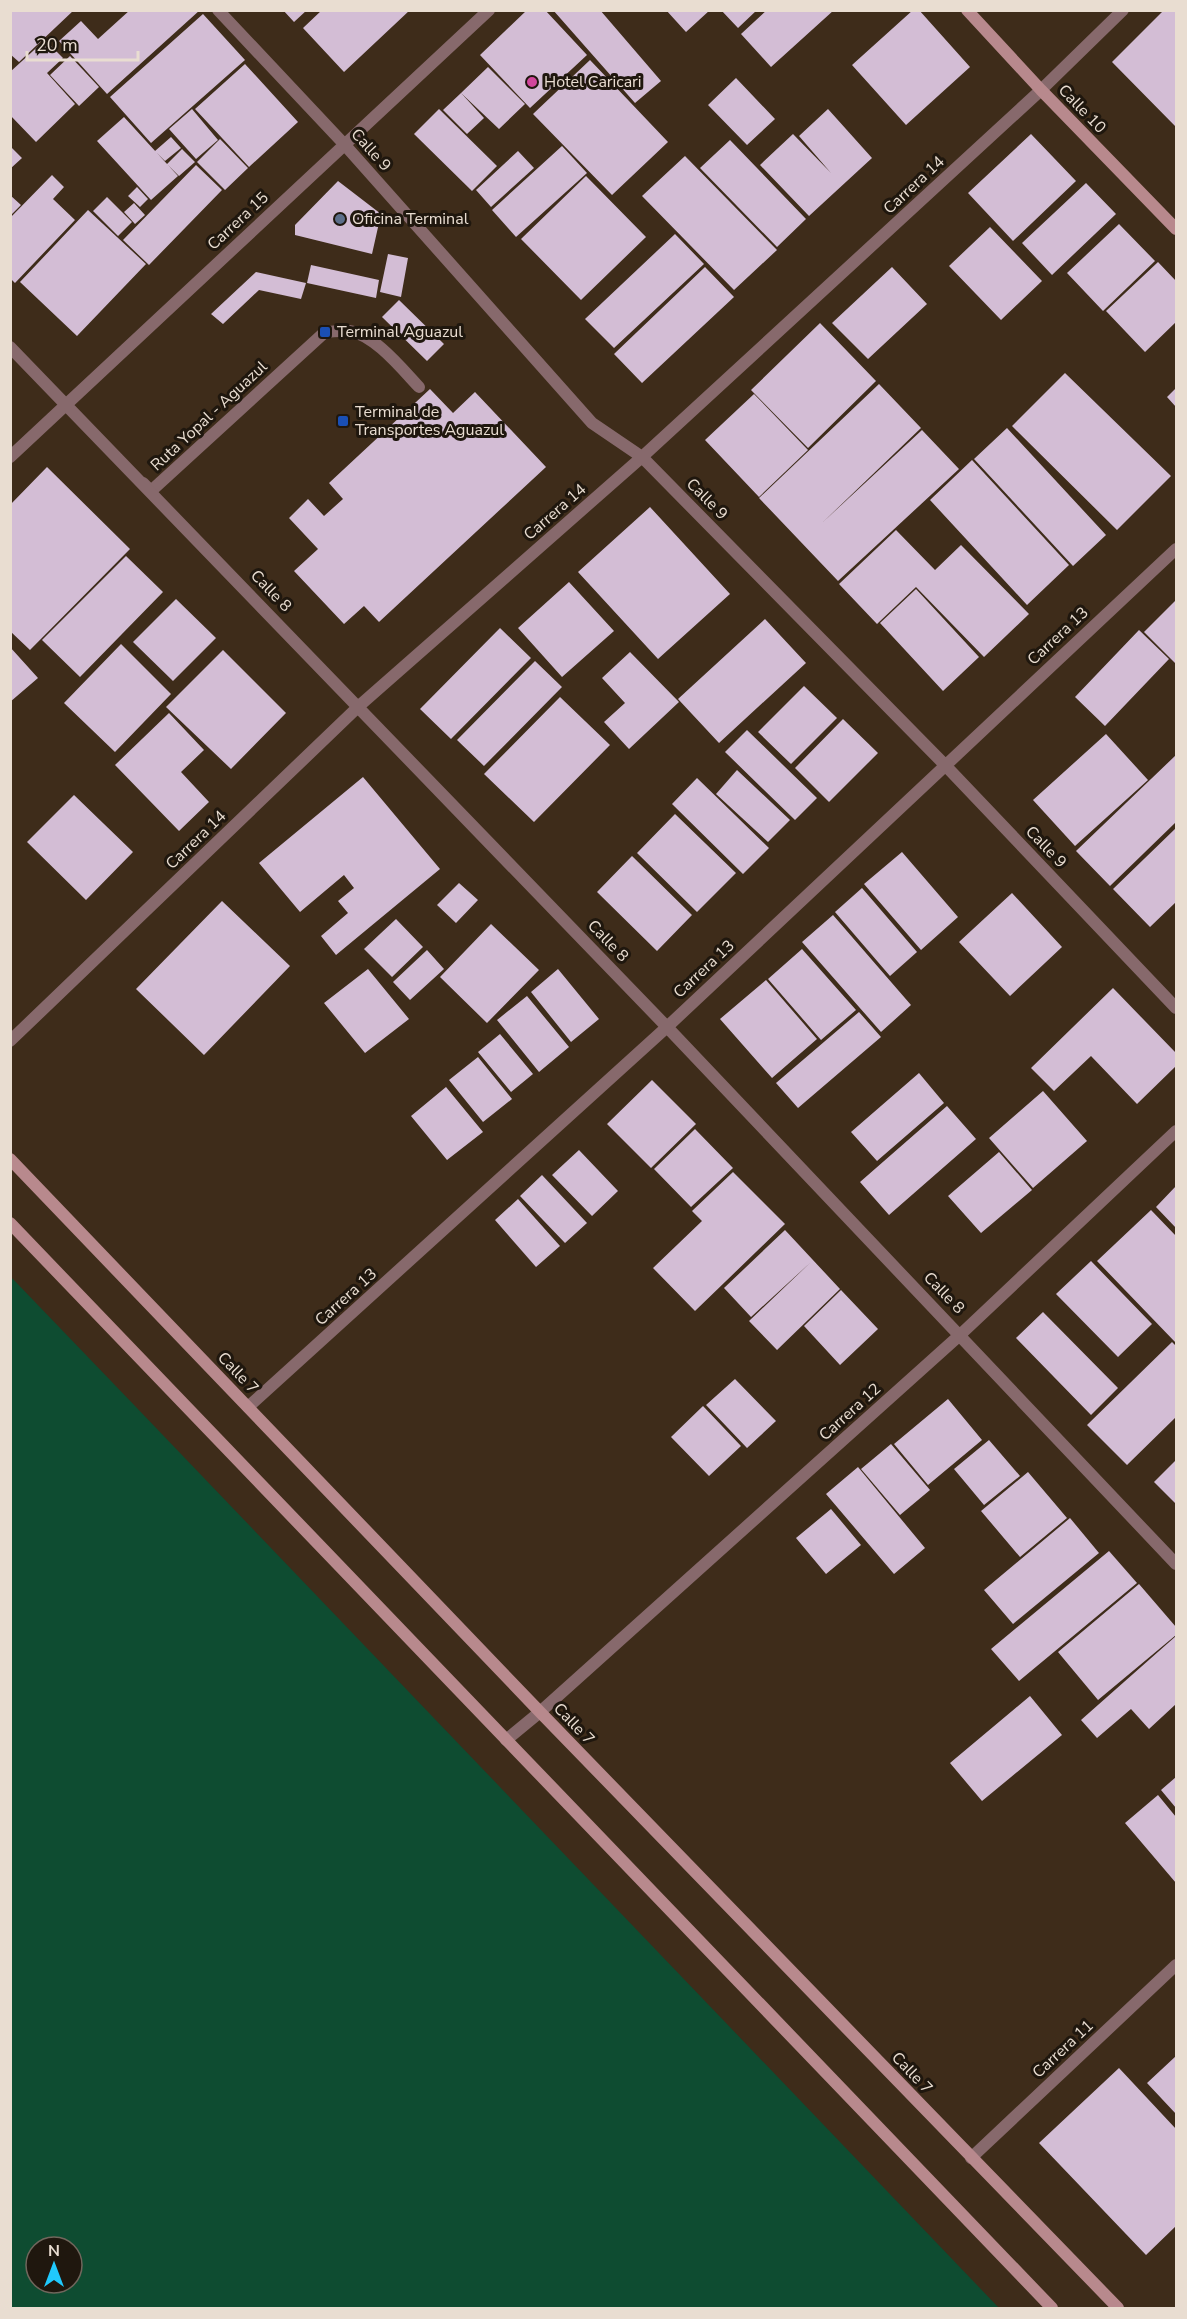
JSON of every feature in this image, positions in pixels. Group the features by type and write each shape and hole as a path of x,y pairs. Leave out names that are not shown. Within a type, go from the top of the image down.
{"main road":[{"name":"Calle 10","path":"967,10 1176,229"},
{"name":"Calle 7","path":"10,1159 540,1712 1118,2308"},
{"path":"10,1223 1052,2308"}],"street":[{"name":"Calle 9","path":"218,10 344,144 592,423 642,457 944,764 1176,1008"},
{"name":"Carrera 15","path":"68,404 489,10"},
{"name":"Carrera 14","path":"10,1041 359,706 642,457 1041,90 1123,10"},
{"path":"151,491 325,332 350,331 367,338 387,353 419,387"},
{"path":"10,347 68,404 10,458"},
{"name":"Ruta Yopal - Aguazul","path":"68,404 151,491"},
{"name":"Calle 8","path":"151,491 961,1334 1176,1564"},
{"name":"Carrera 13","path":"248,1407 667,1027 944,764 1176,549"},
{"name":"Carrera 12","path":"506,1740 961,1334 1176,1131"},
{"name":"Carrera 11","path":"971,2158 1176,1965"}],"green space":[{"path":"10,1276 999,2308 11,2308"}],"building":[{"path":"10,10 74,10 19,62 10,54"},
{"path":"130,10 200,10 107,94 59,41 81,21 98,39"},
{"path":"283,10 307,10 294,22"},
{"path":"322,10 410,10 344,72 303,28"},
{"name":"Hotel Caricari","path":"527,10 545,10 587,55 530,108 480,55"},
{"path":"553,10 600,10 661,81 635,103"},
{"path":"666,10 710,10 686,32"},
{"path":"721,10 757,10 738,28"},
{"path":"767,10 834,10 771,67 741,34"},
{"path":"913,10 919,10 970,67 906,125 852,65"},
{"path":"1164,10 1176,10 1176,127 1112,62"},
{"path":"203,14 245,60 151,143 110,97"},
{"path":"45,40 63,58 47,73 75,104 36,142 10,115 10,72"},
{"path":"70,56 99,87 79,106 50,75"},
{"path":"590,60 668,142 612,195 533,114"},
{"path":"245,64 298,122 249,167 195,109"},
{"path":"488,67 525,104 499,129 461,93"},
{"path":"736,78 775,119 747,145 708,105"},
{"path":"461,93 484,118 467,134 443,110"},
{"path":"192,109 218,140 196,159 169,129"},
{"path":"439,109 497,166 472,191 414,134"},
{"path":"828,109 872,158 809,216 760,165 793,134 831,173 799,136"},
{"path":"124,117 178,176 151,200 97,141"},
{"path":"1031,134 1076,181 1013,241 968,193"},
{"path":"171,137 181,148 165,161 155,151"},
{"path":"220,139 248,168 225,190 197,162"},
{"path":"730,140 806,219 777,247 700,168"},
{"path":"10,146 22,158 10,169"},
{"path":"562,146 587,173 516,237 492,210"},
{"path":"182,149 195,162 179,176 167,164"},
{"path":"518,151 534,168 491,207 476,190"},
{"path":"685,156 777,250 734,290 642,196"},
{"path":"196,165 222,190 149,265 123,240"},
{"path":"52,175 64,187 53,199 75,220 15,283 10,278 10,218"},
{"path":"586,176 646,237 581,300 521,239"},
{"name":"Oficina Terminal","path":"338,181 381,214 372,254 295,235 295,225"},
{"path":"1086,183 1116,214 1052,275 1022,243"},
{"path":"137,187 148,199 140,207 128,196"},
{"path":"10,195 21,205 10,216"},
{"path":"107,197 132,222 118,236 93,211"},
{"path":"134,203 145,215 135,224 124,212"},
{"path":"88,210 146,264 77,336 20,282"},
{"path":"1119,224 1155,261 1103,311 1067,273"},
{"path":"990,227 1042,281 1001,320 949,266"},
{"path":"675,234 704,264 614,348 585,319"},
{"path":"388,254 408,258 401,297 380,292"},
{"path":"1158,262 1176,281 1176,322 1145,352 1106,311"},
{"path":"311,265 379,280 376,298 307,283"},
{"path":"705,267 734,297 642,383 614,354"},
{"path":"892,267 927,304 868,359 832,323"},
{"path":"256,272 306,283 301,299 259,290 223,324 211,314"},
{"path":"399,300 444,344 427,361 382,317"},
{"path":"820,323 876,381 808,448 751,390"},
{"path":"1065,373 1171,476 1117,530 1012,426"},
{"path":"879,384 921,428 822,523 922,430 959,469 838,581 759,498"},
{"path":"1176,388 1176,407 1167,397"},
{"path":"430,389 453,413 475,392 546,467 379,622 364,606 344,624 294,571 318,549 289,518 308,499 324,516 343,499 329,483"},
{"path":"754,394 808,450 759,497 705,440"},
{"path":"1007,428 1106,535 1073,566 974,459"},
{"path":"972,460 1069,565 1027,605 930,500"},
{"path":"47,467 130,549 30,650 10,631 10,505"},
{"path":"650,507 730,594 658,659 578,572"},
{"path":"896,530 935,570 961,545 1029,614 984,657 916,587 877,624 839,584"},
{"path":"126,556 163,592 80,677 42,640"},
{"path":"569,582 614,631 562,677 518,628"},
{"path":"916,589 979,657 943,691 880,623"},
{"path":"176,599 216,638 173,681 133,642"},
{"path":"1176,600 1176,664 1144,632"},
{"path":"765,619 806,663 719,743 678,699"},
{"path":"500,628 531,658 451,739 420,709"},
{"path":"1139,630 1169,659 1105,726 1075,697"},
{"path":"121,644 171,694 115,752 64,703"},
{"path":"10,647 38,678 10,702"},
{"path":"223,650 286,713 231,769 166,707"},
{"path":"630,652 679,702 629,749 604,722 625,703 602,678"},
{"path":"535,661 562,687 484,766 457,740"},
{"path":"804,686 837,718 791,764 758,732"},
{"path":"560,697 610,745 534,822 484,774"},
{"path":"169,713 204,750 181,772 209,802 179,831 115,765"},
{"path":"843,719 878,753 829,802 795,768"},
{"path":"747,730 817,798 795,820 725,752"},
{"path":"1106,734 1148,780 1075,846 1033,800"},
{"path":"1176,755 1176,822 1110,886 1076,851"},
{"path":"737,770 790,820 768,842 716,794"},
{"path":"363,777 440,869 336,955 321,936 348,913 338,901 354,888 344,875 300,912 259,863"},
{"path":"697,778 769,848 743,874 672,804"},
{"path":"74,795 133,852 86,900 27,842"},
{"path":"675,814 736,873 697,912 637,853"},
{"path":"1176,828 1176,902 1150,927 1113,889"},
{"path":"902,852 958,917 921,950 864,884"},
{"path":"632,856 692,915 657,951 597,892"},
{"path":"459,883 478,900 456,923 437,905"},
{"path":"862,888 917,952 890,976 835,912"},
{"path":"1012,893 1062,947 1010,996 959,942"},
{"path":"222,901 290,966 204,1055 136,989"},
{"path":"833,915 911,1005 881,1032 802,942"},
{"path":"396,919 423,947 392,977 364,949"},
{"path":"491,924 539,970 487,1023 440,977"},
{"path":"802,949 856,1010 821,1040 768,979"},
{"path":"427,950 444,969 410,1000 393,982"},
{"path":"368,969 409,1019 365,1053 324,1003"},
{"path":"558,969 599,1019 571,1042 531,992"},
{"path":"766,980 817,1039 772,1078 720,1019"},
{"path":"1113,988 1176,1053 1176,1066 1137,1104 1091,1056 1054,1091 1031,1068"},
{"path":"527,996 569,1047 539,1072 497,1020"},
{"path":"859,1012 881,1037 798,1108 776,1083"},
{"path":"500,1034 533,1074 511,1092 478,1052"},
{"path":"478,1057 512,1099 483,1122 449,1080"},
{"path":"919,1073 944,1103 877,1161 851,1132"},
{"path":"652,1080 696,1124 651,1168 607,1124"},
{"path":"446,1087 483,1132 447,1160 411,1116"},
{"path":"1043,1091 1087,1141 1033,1188 989,1138"},
{"path":"947,1106 976,1139 889,1215 860,1182"},
{"path":"695,1129 733,1168 691,1207 654,1169"},
{"path":"579,1150 618,1191 592,1216 552,1175"},
{"path":"999,1152 1032,1190 981,1233 948,1196"},
{"path":"733,1172 785,1224 695,1311 653,1268 702,1221 692,1211"},
{"path":"542,1175 587,1223 565,1243 520,1196"},
{"path":"1176,1186 1176,1228 1156,1207"},
{"path":"518,1199 560,1246 536,1267 495,1220"},
{"path":"1151,1210 1176,1236 1176,1343 1097,1261"},
{"path":"785,1230 840,1289 777,1350 749,1321 811,1262 751,1317 724,1288"},
{"path":"1091,1261 1152,1324 1118,1357 1056,1294"},
{"path":"841,1290 878,1329 840,1365 804,1326"},
{"path":"1043,1312 1118,1388 1091,1415 1016,1338"},
{"path":"1172,1342 1176,1346 1176,1417 1127,1465 1087,1425"},
{"path":"735,1379 776,1421 747,1448 706,1405"},
{"path":"948,1399 982,1440 928,1485 894,1444"},
{"path":"703,1406 741,1446 709,1476 671,1437"},
{"path":"989,1440 1020,1476 984,1505 954,1469"},
{"path":"891,1444 930,1490 900,1515 861,1469"},
{"path":"1176,1460 1176,1504 1154,1482"},
{"path":"858,1467 925,1548 894,1574 826,1494"},
{"path":"1028,1472 1067,1518 1020,1557 981,1511"},
{"path":"831,1509 861,1545 826,1574 796,1538"},
{"path":"1070,1518 1099,1553 1013,1624 984,1590"},
{"path":"1109,1551 1137,1583 1019,1681 991,1649"},
{"path":"1139,1584 1176,1627 1176,1635 1098,1700 1058,1652"},
{"path":"1176,1636 1176,1704 1149,1729 1131,1709 1097,1738 1081,1720"},
{"path":"1030,1696 1062,1735 982,1801 950,1763"},
{"path":"1176,1777 1176,1808 1161,1790"},
{"path":"1158,1795 1176,1817 1176,1883 1125,1823"},
{"path":"1176,2056 1176,2114 1147,2083"},
{"path":"1119,2068 1176,2129 1176,2226 1146,2255 1039,2143"}],"place":[{"name":"Hotel Caricari","path":"532,82"},
{"name":"Oficina Terminal","path":"340,219"},
{"name":"Terminal Aguazul","path":"325,332"},
{"name":"Terminal de Transportes Aguazul","path":"343,421"}]}
